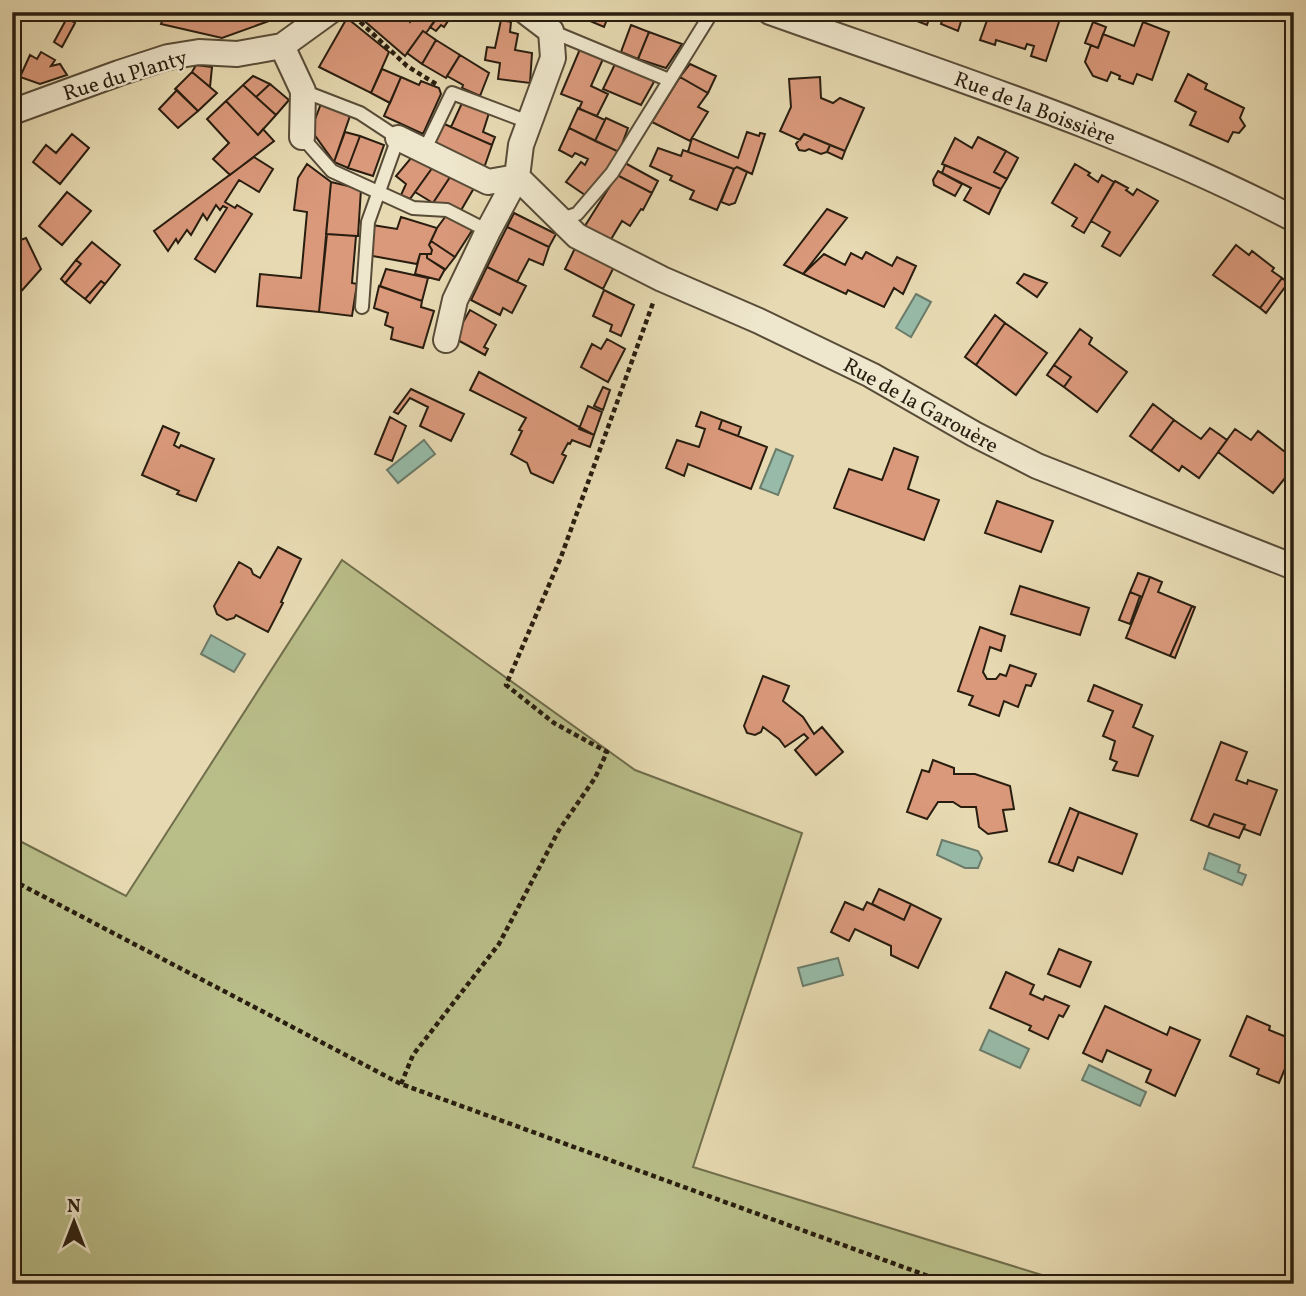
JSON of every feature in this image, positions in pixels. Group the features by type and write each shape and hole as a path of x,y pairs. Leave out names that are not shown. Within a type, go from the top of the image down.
{"street":[{"path":"446,340 455,300 517,177 521,145 553,58 551,31 526,12"},
{"name":"Rue de la Boissière","path":"770,12 1058,114 1189,167 1294,219"},
{"name":"Rue du Planty","path":"12,112 168,57 199,52 237,54 282,46 325,14"},
{"path":"282,46 303,91 302,137"},
{"path":"398,138 488,182 517,177"},
{"name":"Rue de la Garouère","path":"517,177 577,236 662,279 760,321 871,375 974,434 1037,466 1294,567"}],"lane":[{"path":"561,219 577,214 612,173 712,12"},
{"path":"551,31 669,80"},
{"path":"303,91 360,113 398,138 368,222 362,307"},
{"path":"424,151 452,93 531,123"},
{"path":"302,137 332,171 413,208 447,211 488,231"}],"path":[{"path":"349,12 407,66 452,93"},
{"path":"401,1084 413,1055 499,944 559,830 595,778 607,752 554,723 506,685 561,557 662,279"},
{"path":"12,880 401,1084 950,1284"}],"green space":[{"path":"342,560 635,770 802,833 693,1167 1071,1284 12,1284 12,837 126,896"}],"shaded area":[{"path":"916,294 931,302 911,337 896,328"},
{"path":"424,440 435,454 398,483 387,470"},
{"path":"776,449 793,456 778,495 760,488"},
{"path":"211,635 245,654 234,672 201,654"},
{"path":"942,840 978,851 982,858 978,868 965,868 937,855"},
{"path":"1209,853 1240,865 1238,872 1246,875 1242,885 1204,869"},
{"path":"838,958 843,975 803,986 798,968"},
{"path":"989,1030 1029,1049 1020,1068 980,1050"},
{"path":"1089,1065 1146,1092 1140,1106 1082,1080"}],"building":[{"path":"101,12 133,12 129,21"},
{"path":"165,12 271,12 269,21 222,38 161,24"},
{"path":"354,12 399,12 410,22 417,12 440,14 426,33 423,31 405,56"},
{"path":"441,12 454,12 444,27 441,25 436,31 430,27"},
{"path":"594,12 610,12 604,27 590,21"},
{"path":"964,12 958,31 930,16 927,25 899,14"},
{"path":"990,12 1017,12 1029,16 1030,12 1039,12 1060,19 1046,61 1031,56 1034,46 1027,44 1025,49 996,40 995,45 980,40"},
{"path":"67,18 75,23 62,47 54,42"},
{"path":"347,18 389,52 371,93 319,67"},
{"path":"501,20 511,22 510,32 518,34 515,50 532,53 530,83 498,79 500,63 485,60 487,47 495,48"},
{"path":"1093,22 1106,27 1098,48 1085,43"},
{"path":"1143,22 1169,32 1152,80 1137,74 1133,84 1119,79 1120,76 1111,72 1107,81 1093,76 1085,62 1091,45 1098,48 1103,34 1134,46"},
{"path":"631,25 649,32 638,59 621,52"},
{"path":"423,31 436,40 422,64 407,53"},
{"path":"649,32 682,44 666,68 638,59"},
{"path":"436,40 460,55 446,78 422,64"},
{"path":"580,49 603,59 591,86 608,94 597,116 579,109 582,102 561,94"},
{"path":"41,52 55,60 51,66 60,64 67,75 40,84 20,77 30,55 37,59"},
{"path":"460,55 489,73 480,96 462,88 463,85 447,76"},
{"path":"615,64 655,80 641,105 603,89"},
{"path":"690,64 716,76 708,93 680,77"},
{"path":"196,65 212,67 210,87 192,72"},
{"path":"382,69 401,77 390,103 371,93"},
{"path":"192,72 217,93 198,111 175,89"},
{"path":"1188,74 1207,84 1205,89 1244,108 1240,118 1245,126 1239,133 1233,132 1228,142 1190,125 1196,112 1175,101"},
{"path":"253,76 270,84 256,97 243,85"},
{"path":"401,77 419,85 421,81 439,88 441,94 423,134 384,116"},
{"path":"680,77 708,93 698,107 708,112 690,141 652,122"},
{"path":"820,77 821,98 833,103 840,98 864,108 845,151 804,134 800,140 780,131 791,107 789,79"},
{"path":"270,84 289,100 276,115 256,97"},
{"path":"243,85 276,115 258,135 226,101"},
{"path":"177,90 198,111 178,128 159,109"},
{"path":"226,101 258,135 263,129 274,141 230,175 213,159 229,143 207,119"},
{"path":"322,101 351,113 334,162 311,130"},
{"path":"462,103 489,113 483,132 495,137 492,145 451,127"},
{"path":"578,108 605,120 595,141 569,128"},
{"path":"606,118 628,128 619,152 595,141"},
{"path":"442,123 492,145 483,171 432,148"},
{"path":"569,128 619,152 607,174 585,195 566,182 581,162 585,165 588,159 575,153 572,157 559,150"},
{"path":"345,132 360,136 348,168 334,162"},
{"path":"747,132 759,136 760,133 765,134 752,174 688,152 692,138 738,158"},
{"path":"72,134 89,148 60,184 33,162 46,145 56,153"},
{"path":"804,134 830,145 827,152 821,154 809,149 799,150 796,144"},
{"path":"360,136 384,145 373,176 348,168"},
{"path":"978,137 1006,151 994,172 1007,179 1001,189 942,164 955,138 972,148"},
{"path":"830,145 845,151 842,159 827,152"},
{"path":"658,148 681,156 683,150 734,169 717,210 690,199 694,191 670,180 672,176 650,166"},
{"path":"1006,151 1018,158 1007,179 994,172"},
{"path":"416,152 435,164 410,199 401,195 406,184 396,176"},
{"path":"254,157 273,169 259,192 239,180 225,202 235,208 237,205 252,214 215,272 195,259 227,208 223,206 220,210 216,205 207,220 203,214 191,235 187,230 178,243 176,239 168,251 154,231"},
{"path":"625,163 658,181 652,193 617,175"},
{"path":"307,164 331,182 319,312 257,306 260,274 301,278 307,212 294,210 298,178"},
{"path":"435,164 452,174 433,203 415,192"},
{"path":"1075,164 1090,173 1088,175 1098,182 1102,175 1114,182 1084,233 1072,226 1077,218 1052,203"},
{"path":"945,165 1001,189 989,214 964,200 971,188 942,173"},
{"path":"737,167 747,172 735,203 729,205 721,202"},
{"path":"938,171 962,184 955,196 934,185 933,180"},
{"path":"452,174 474,188 460,212 433,203"},
{"path":"617,175 652,193 630,226 622,221 607,246 583,229"},
{"path":"1115,181 1128,188 1126,190 1133,195 1137,189 1158,201 1120,256 1102,246 1110,232 1091,221"},
{"path":"331,182 361,189 358,236 326,234"},
{"path":"67,192 91,211 62,245 39,226"},
{"path":"827,209 847,218 803,274 784,265"},
{"path":"448,213 473,229 455,257 431,241"},
{"path":"514,213 556,234 549,247 507,227"},
{"path":"401,217 437,228 429,245 431,254 420,254 417,264 367,255 372,225 397,229"},
{"path":"507,227 549,247 543,265 529,259 517,282 487,267"},
{"path":"327,234 356,236 352,283 357,284 352,316 319,312"},
{"path":"26,238 41,269 18,295 12,282 12,243"},
{"path":"431,241 455,257 445,270 427,258 427,254 431,254 432,250 429,245"},
{"path":"92,242 120,265 105,284 101,281 85,299 65,283 81,264 76,260"},
{"path":"577,244 615,265 603,289 565,269"},
{"path":"1236,245 1249,255 1252,251 1282,278 1260,308 1213,275"},
{"path":"866,252 892,266 897,257 916,266 903,294 894,288 884,307 848,290 846,294 803,274 824,254 845,265 851,253 862,259"},
{"path":"420,254 427,254 427,258 445,269 439,280 415,274"},
{"path":"76,260 81,264 65,283 61,279"},
{"path":"487,267 526,286 512,313 503,308 500,315 471,300"},
{"path":"386,269 428,278 422,301 380,286"},
{"path":"1024,274 1047,283 1037,297 1017,283"},
{"path":"1282,278 1288,283 1266,313 1260,308"},
{"path":"101,281 105,284 90,303 85,299"},
{"path":"379,286 422,301 421,307 434,311 423,348 391,339 393,328 385,325 388,313 374,308"},
{"path":"604,290 634,305 621,336 610,331 612,325 593,316"},
{"path":"470,310 496,325 484,347 488,349 485,355 454,338"},
{"path":"995,315 1005,323 976,365 965,357"},
{"path":"1005,323 1047,353 1016,395 976,365"},
{"path":"1080,329 1092,338 1089,344 1127,372 1097,412 1064,387 1071,377 1054,365"},
{"path":"607,339 625,349 608,382 581,367 592,344 601,349"},
{"path":"1054,365 1071,377 1064,387 1047,375"},
{"path":"479,372 594,435 590,447 572,440 568,443 562,454 566,456 553,483 531,473 527,463 511,454 526,418 470,390"},
{"path":"603,387 610,390 603,410 594,406"},
{"path":"411,389 464,414 451,441 420,426 428,407 410,398 398,414 394,412"},
{"path":"1153,404 1174,420 1151,451 1130,436"},
{"path":"588,406 602,412 594,435 579,429"},
{"path":"701,412 722,420 719,429 767,447 751,489 688,464 684,476 666,468 677,440 699,447 705,429 696,426"},
{"path":"390,417 406,426 392,461 375,454"},
{"path":"722,420 741,427 738,436 719,429"},
{"path":"1174,420 1201,439 1210,428 1227,440 1199,478 1182,466 1179,471 1151,451"},
{"path":"163,426 179,433 174,445 179,448 181,445 214,459 196,501 142,475"},
{"path":"1235,429 1251,440 1258,431 1294,459 1294,467 1273,493 1218,452"},
{"path":"894,448 918,457 908,489 939,500 924,540 834,508 849,469 882,480"},
{"path":"997,501 1053,521 1041,552 985,533"},
{"path":"278,547 301,559 268,632 236,615 227,620 217,614 214,606 239,562 260,578"},
{"path":"1138,573 1150,577 1142,597 1130,592"},
{"path":"1150,577 1162,582 1158,592 1192,606 1170,656 1126,638"},
{"path":"1020,586 1089,608 1080,635 1011,614"},
{"path":"1130,592 1140,596 1130,624 1119,620"},
{"path":"1192,606 1195,607 1175,658 1170,656"},
{"path":"980,627 1005,636 1001,651 990,647 983,672 987,679 996,679 1000,674 1006,676 1010,665 1036,674 1031,686 1026,685 1018,707 1004,701 999,716 969,705 973,696 958,691"},
{"path":"763,676 789,686 783,701 803,717 814,734 822,727 843,752 816,775 795,750 808,738 804,734 785,747 763,727 761,732 755,735 747,733 744,726"},
{"path":"1094,685 1142,705 1133,727 1153,736 1138,776 1113,770 1117,762 1110,759 1115,741 1103,736 1113,711 1088,701"},
{"path":"1221,742 1247,752 1236,780 1247,784 1248,780 1277,790 1260,835 1244,829 1245,825 1214,814 1208,827 1191,820"},
{"path":"933,760 954,768 954,774 975,774 1010,786 1014,809 1003,810 1007,831 988,834 979,827 976,807 961,807 953,802 938,802 927,819 907,812 922,770 929,772"},
{"path":"1070,808 1079,812 1058,865 1049,862"},
{"path":"1079,812 1137,834 1122,874 1078,857 1073,871 1058,865"},
{"path":"1214,814 1245,825 1239,838 1208,827"},
{"path":"879,889 911,904 904,920 872,904"},
{"path":"845,902 863,910 867,902 904,920 911,904 941,919 918,968 891,955 891,946 855,929 849,941 831,932"},
{"path":"1059,949 1091,962 1080,987 1048,974"},
{"path":"1006,972 1034,985 1030,994 1043,1000 1045,996 1069,1006 1063,1017 1059,1015 1048,1039 1029,1030 1031,1026 990,1008"},
{"path":"1105,1006 1167,1035 1170,1027 1200,1040 1175,1096 1146,1082 1151,1070 1107,1050 1102,1062 1083,1053"},
{"path":"1247,1016 1270,1026 1269,1030 1294,1040 1294,1047 1279,1083 1257,1074 1259,1069 1230,1056"}]}
